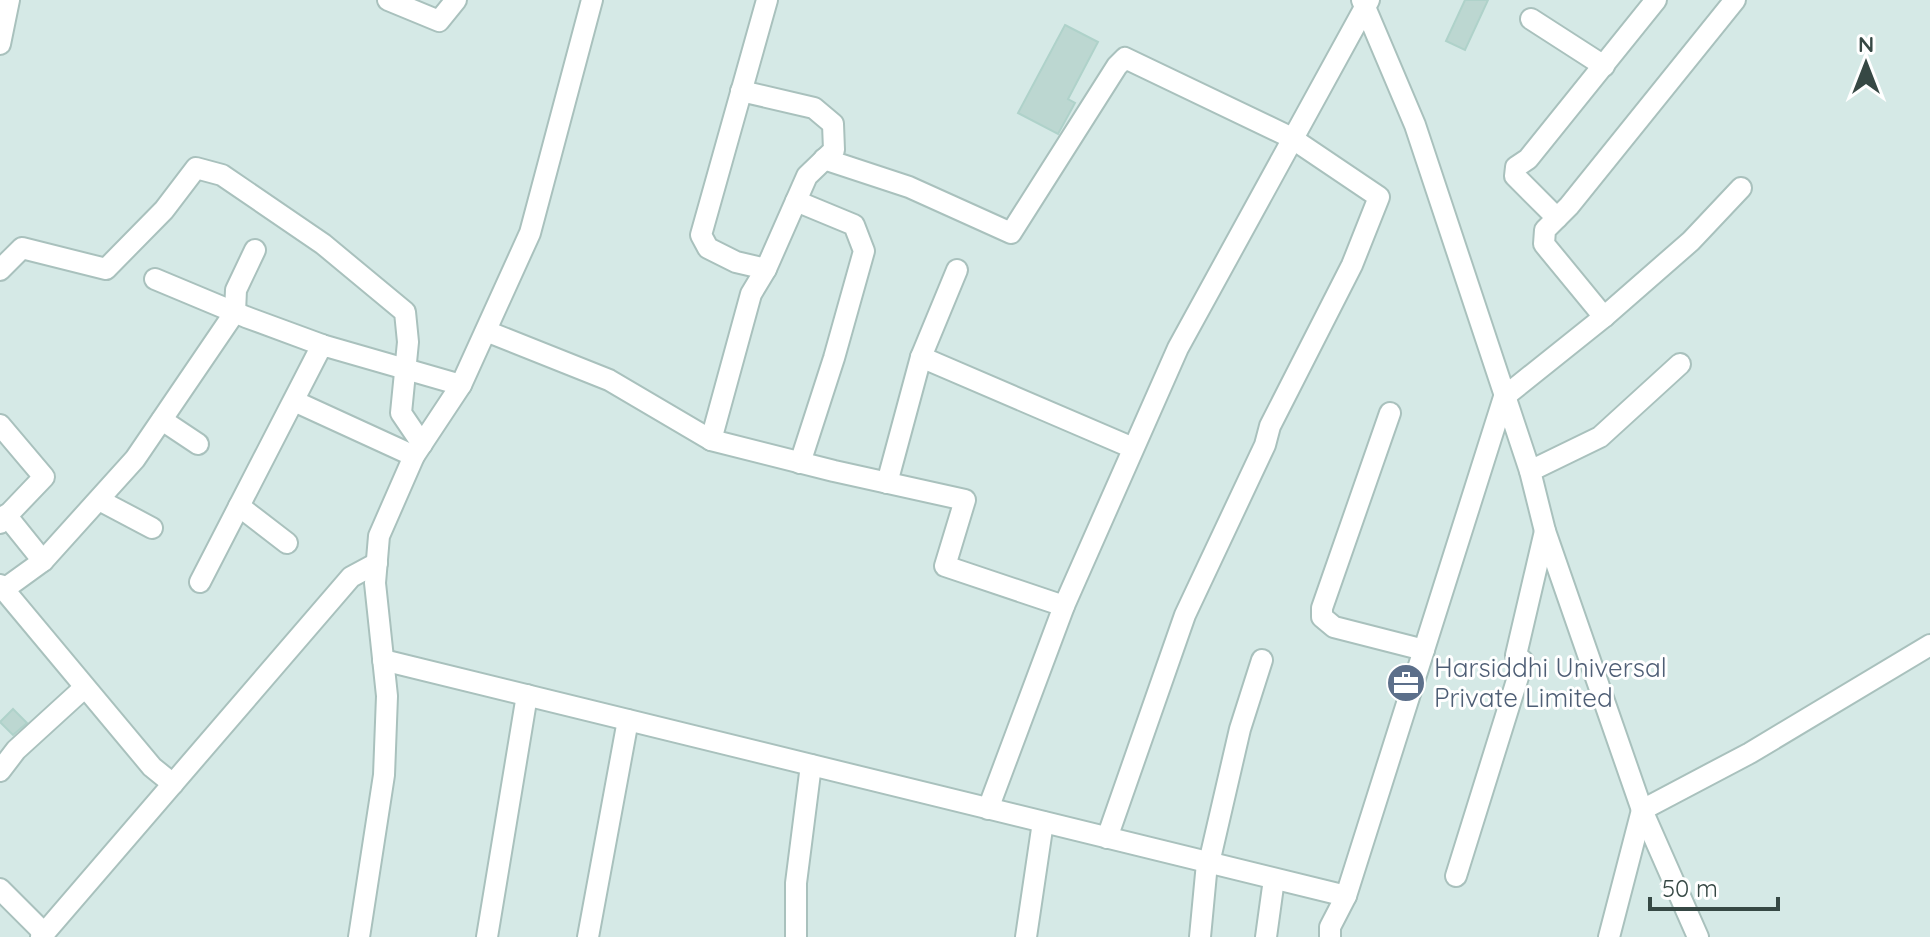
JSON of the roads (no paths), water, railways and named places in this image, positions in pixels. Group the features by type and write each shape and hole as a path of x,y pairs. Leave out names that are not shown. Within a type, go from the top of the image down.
{"street":[{"path":"0,44 9,0"},
{"path":"388,0 439,21 456,0"},
{"path":"359,937 384,775 387,696 375,583 379,536 418,450 461,385 530,233 592,0"},
{"path":"766,269 736,262 708,248 701,235 767,0"},
{"path":"1557,218 1515,176 1516,167 1528,159 1656,0"},
{"path":"1604,317 1544,244 1545,230 1735,0"},
{"path":"988,809 1064,606 1178,348 1366,2"},
{"path":"1366,2 1415,125 1530,471 1545,531 1642,810 1698,937"},
{"path":"1531,19 1604,66"},
{"path":"824,159 909,187 1011,233 1125,58 1293,139 1379,197 1352,265 1270,426 1265,445 1185,615 1107,838"},
{"path":"711,440 751,294 766,269 807,176 834,150 833,124 814,108 741,91"},
{"path":"0,270 22,248 106,269 164,210 196,168 222,175 323,244 405,312 406,369 401,413 418,450"},
{"path":"1330,937 1330,927 1346,896 1504,397 1604,317 1691,241 1741,188"},
{"path":"796,201 854,225 864,251 800,463"},
{"path":"173,784 152,767 2,588 43,561 135,459 235,312 236,290 255,250"},
{"path":"887,483 921,357 957,270"},
{"path":"155,279 322,345 461,385"},
{"path":"486,331 609,380 711,440 965,500 945,566 1064,606"},
{"path":"200,582 322,345"},
{"path":"921,357 1133,448"},
{"path":"1530,471 1600,437 1680,364"},
{"path":"294,401 418,450"},
{"path":"1390,413 1322,608 1322,617 1334,627 1424,650"},
{"path":"162,420 198,444"},
{"path":"0,425 44,477 5,510 43,561"},
{"path":"99,500 152,528"},
{"path":"239,506 287,543"},
{"path":"1456,876 1523,661 1516,655 1545,531"},
{"path":"0,889 42,935 351,577 377,563"},
{"path":"1609,937 1642,810 1750,753 1930,645"},
{"path":"383,660 1346,896"},
{"path":"1200,937 1208,863 1240,729 1262,660"},
{"path":"0,771 16,750 84,688"},
{"path":"487,937 527,695"},
{"path":"588,937 628,720"},
{"path":"796,937 796,883 811,765"},
{"path":"1026,937 1043,822"},
{"path":"1266,937 1274,879"}],"place":[{"name":"Harsiddhi Universal Private Limited","path":"1406,683"}]}
